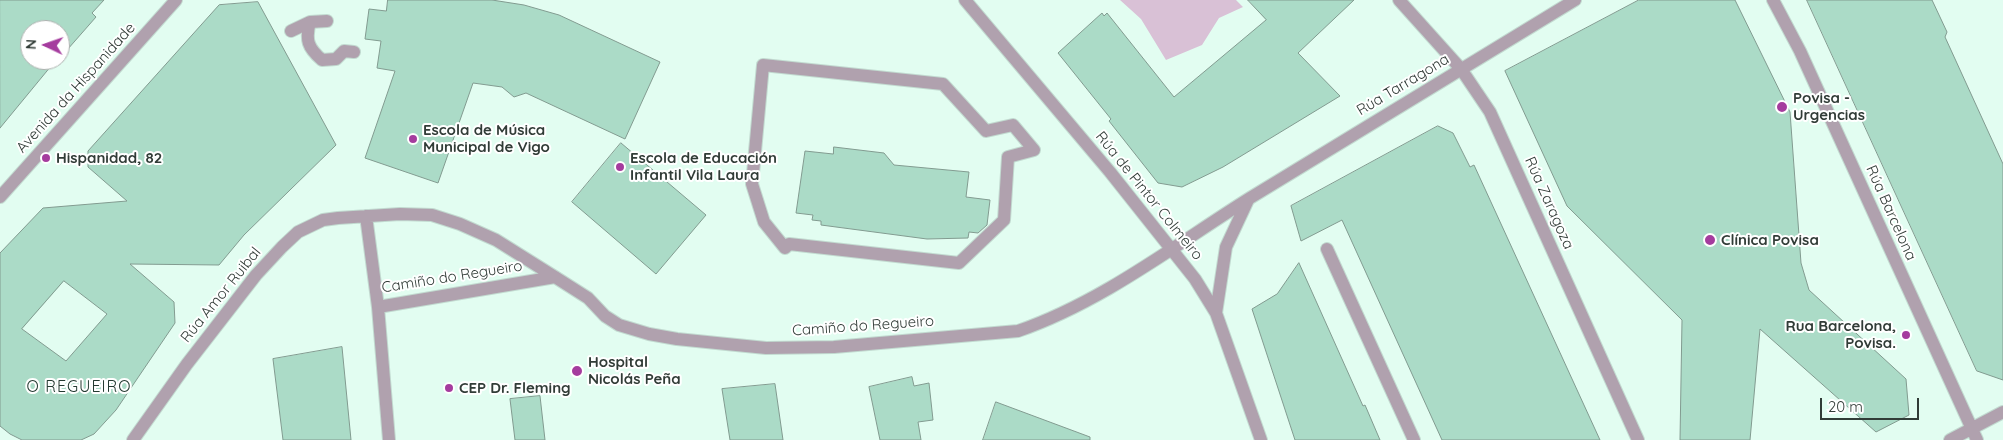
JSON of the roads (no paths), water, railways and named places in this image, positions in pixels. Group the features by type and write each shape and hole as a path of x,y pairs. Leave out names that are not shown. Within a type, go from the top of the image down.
{"street":[{"name":"Avenida da Hispanidade","path":"0,197 176,0"},
{"name":"Rúa de Pintor Colmeiro","path":"966,0 1104,165 1196,279 1216,313 1261,440"},
{"name":"Rúa Zaragoza","path":"1399,0 1461,69 1490,112 1638,440"},
{"name":"Rúa Tarragona","path":"1171,249 1413,96 1576,0"},
{"name":"Rúa Barcelona","path":"1773,0 1800,51 1974,434"},
{"path":"291,31 310,22 327,21"},
{"path":"310,22 306,37 311,51 322,60 336,59 344,51 354,52"},
{"path":"763,65 943,84 986,131 1013,125 1034,150 1008,157 1004,220 959,263 789,244 785,248 764,222 752,184 763,65"},
{"path":"1216,313 1226,247 1248,200"},
{"name":"Camiño do Regueiro","path":"555,276 378,307 366,216 432,215 496,240 555,276 588,298 606,316 619,325 649,334 701,343 766,348 834,347 1018,331 1038,324 1115,284 1171,249"},
{"name":"Rúa Amor Ruibal","path":"133,440 222,320 256,276 282,247 298,232 323,220 366,216"},
{"path":"1327,249 1414,440"},
{"path":"378,307 389,440"},
{"path":"1950,440 1974,434 2003,412"}],"place":[{"name":"Povisa - Urgencias","path":"1782,107"},
{"name":"Escola de Música Municipal de Vigo","path":"413,139"},
{"name":"Hispanidad, 82","path":"46,158"},
{"name":"Escola de Educación Infantil Vila Laura","path":"620,167"},
{"name":"Clínica Povisa","path":"1710,240"},
{"name":"Rua Barcelona, Povisa.","path":"1906,335"},
{"name":"Hospital Nicolás Peña","path":"577,371"},
{"name":"CEP Dr. Fleming","path":"449,388"}],"district":[{"name":"O REGUEIRO","path":"79,387"}]}
